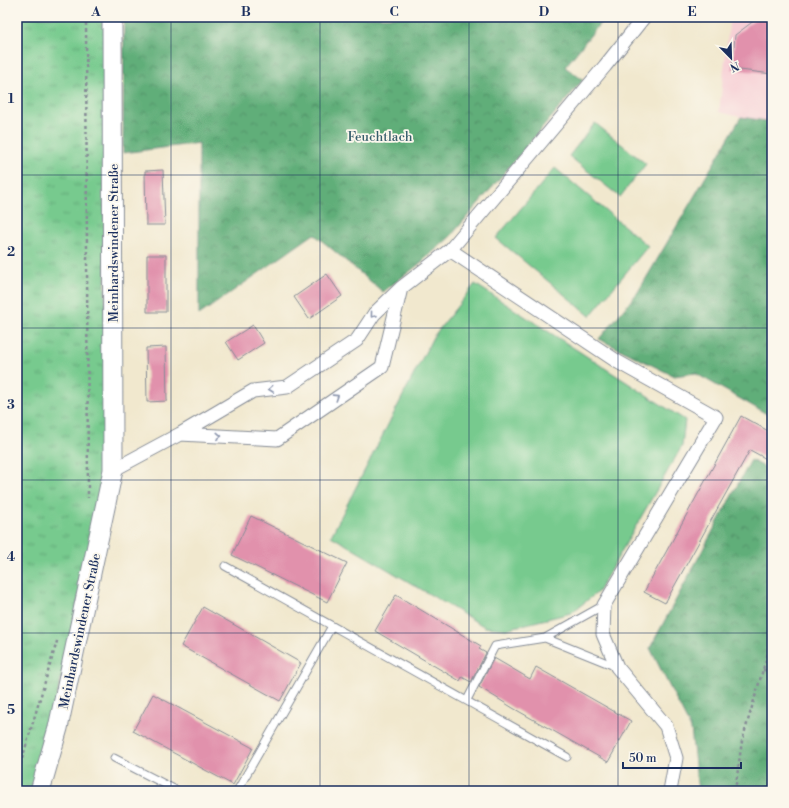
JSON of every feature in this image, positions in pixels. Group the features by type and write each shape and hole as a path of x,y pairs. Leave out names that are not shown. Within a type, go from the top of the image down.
{"street":[{"name":"Meinhardswindener Straße","path":"40,791 58,728 113,470 112,17"},
{"path":"113,470 180,434 253,391 287,387 356,340 374,314 401,288 450,250 644,17"},
{"path":"450,250 618,362 716,417 604,606 603,634 617,667 666,726 676,758 670,791"},
{"path":"180,434 277,439 382,367 401,288"}],"lane":[{"path":"225,566 567,757"},
{"path":"467,700 495,646 545,638 604,606"},
{"path":"237,791 332,626"},
{"path":"545,638 617,667"},
{"path":"114,758 178,791"}],"path":[{"path":"86,17 88,498"},
{"path":"735,791 742,741 772,635"},
{"path":"17,776 58,638"},
{"path":"763,670 772,671"}],"shaded area":[{"path":"730,17 772,17 772,122 719,112"}],"green space":[{"path":"17,17 104,17 106,473 36,791 17,791"},
{"name":"Feuchtlach","path":"124,17 605,17 565,67 583,80 450,237 418,265 383,292 314,234 199,315 199,143 123,153"},
{"path":"741,117 772,122 772,417 695,373 674,376 599,339 638,292"},
{"path":"595,123 646,164 620,197 569,156"},
{"path":"555,168 648,246 590,316 496,238"},
{"path":"475,284 685,420 682,446 598,592 571,613 506,629 485,627 331,536 433,337"},
{"path":"751,460 772,471 772,791 698,791 691,729 650,648"}],"building":[{"path":"759,17 772,17 772,74 732,69 735,35"},
{"path":"163,170 165,225 146,225 145,171"},
{"path":"147,255 166,255 166,312 147,312"},
{"path":"327,274 342,296 309,319 294,297"},
{"path":"253,325 264,343 238,360 226,342"},
{"path":"166,347 167,401 147,402 146,348"},
{"path":"741,416 772,433 772,462 750,450 665,603 644,592"},
{"path":"251,516 347,563 327,602 232,555"},
{"path":"396,595 481,646 479,649 486,653 471,682 462,677 460,681 375,631"},
{"path":"203,607 301,663 280,701 181,646"},
{"path":"494,658 530,679 536,667 631,721 608,762 479,687"},
{"path":"153,694 253,748 233,785 133,731"}]}
